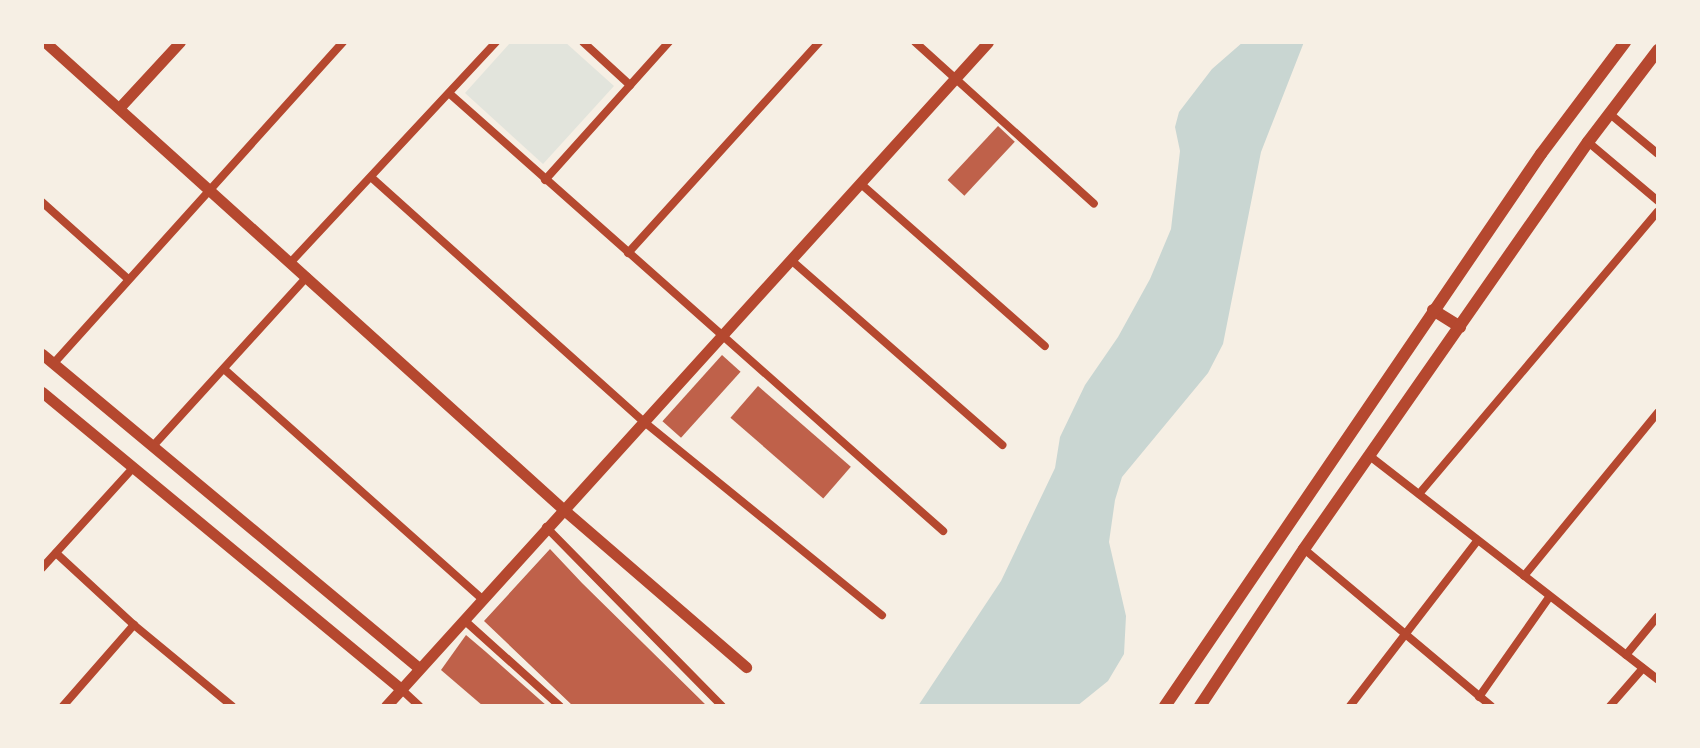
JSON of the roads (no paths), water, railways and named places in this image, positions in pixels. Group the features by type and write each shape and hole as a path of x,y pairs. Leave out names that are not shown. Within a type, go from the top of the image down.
{"main road":[{"path":"1165,706 1541,154 1625,42"},
{"path":"1200,706 1304,549 1588,142 1658,50"},
{"path":"1433,310 1460,327"}],"street":[{"path":"45,42 563,509 746,667"},
{"path":"119,108 180,42"},
{"path":"54,363 343,42"},
{"path":"290,263 496,42"},
{"path":"583,42 630,85"},
{"path":"545,180 669,42"},
{"path":"628,253 819,42"},
{"path":"915,42 1094,204"},
{"path":"386,706 988,42"},
{"path":"450,94 943,531"},
{"path":"1610,114 1658,154"},
{"path":"1588,142 1658,201"},
{"path":"372,178 643,421 882,615"},
{"path":"861,184 1045,346"},
{"path":"42,202 128,279"},
{"path":"1419,494 1658,211"},
{"path":"791,260 1002,445"},
{"path":"153,446 307,277"},
{"path":"42,354 419,668"},
{"path":"224,369 483,600"},
{"path":"43,396 419,706"},
{"path":"1524,576 1658,412"},
{"path":"1371,457 1658,680"},
{"path":"42,568 133,468"},
{"path":"546,527 722,706"},
{"path":"1350,706 1477,541"},
{"path":"1304,549 1491,706"},
{"path":"56,553 134,625 232,706"},
{"path":"1479,697 1550,596"},
{"path":"1626,655 1658,616"},
{"path":"464,620 560,706"},
{"path":"63,706 134,625"},
{"path":"1610,706 1643,668"}]}
